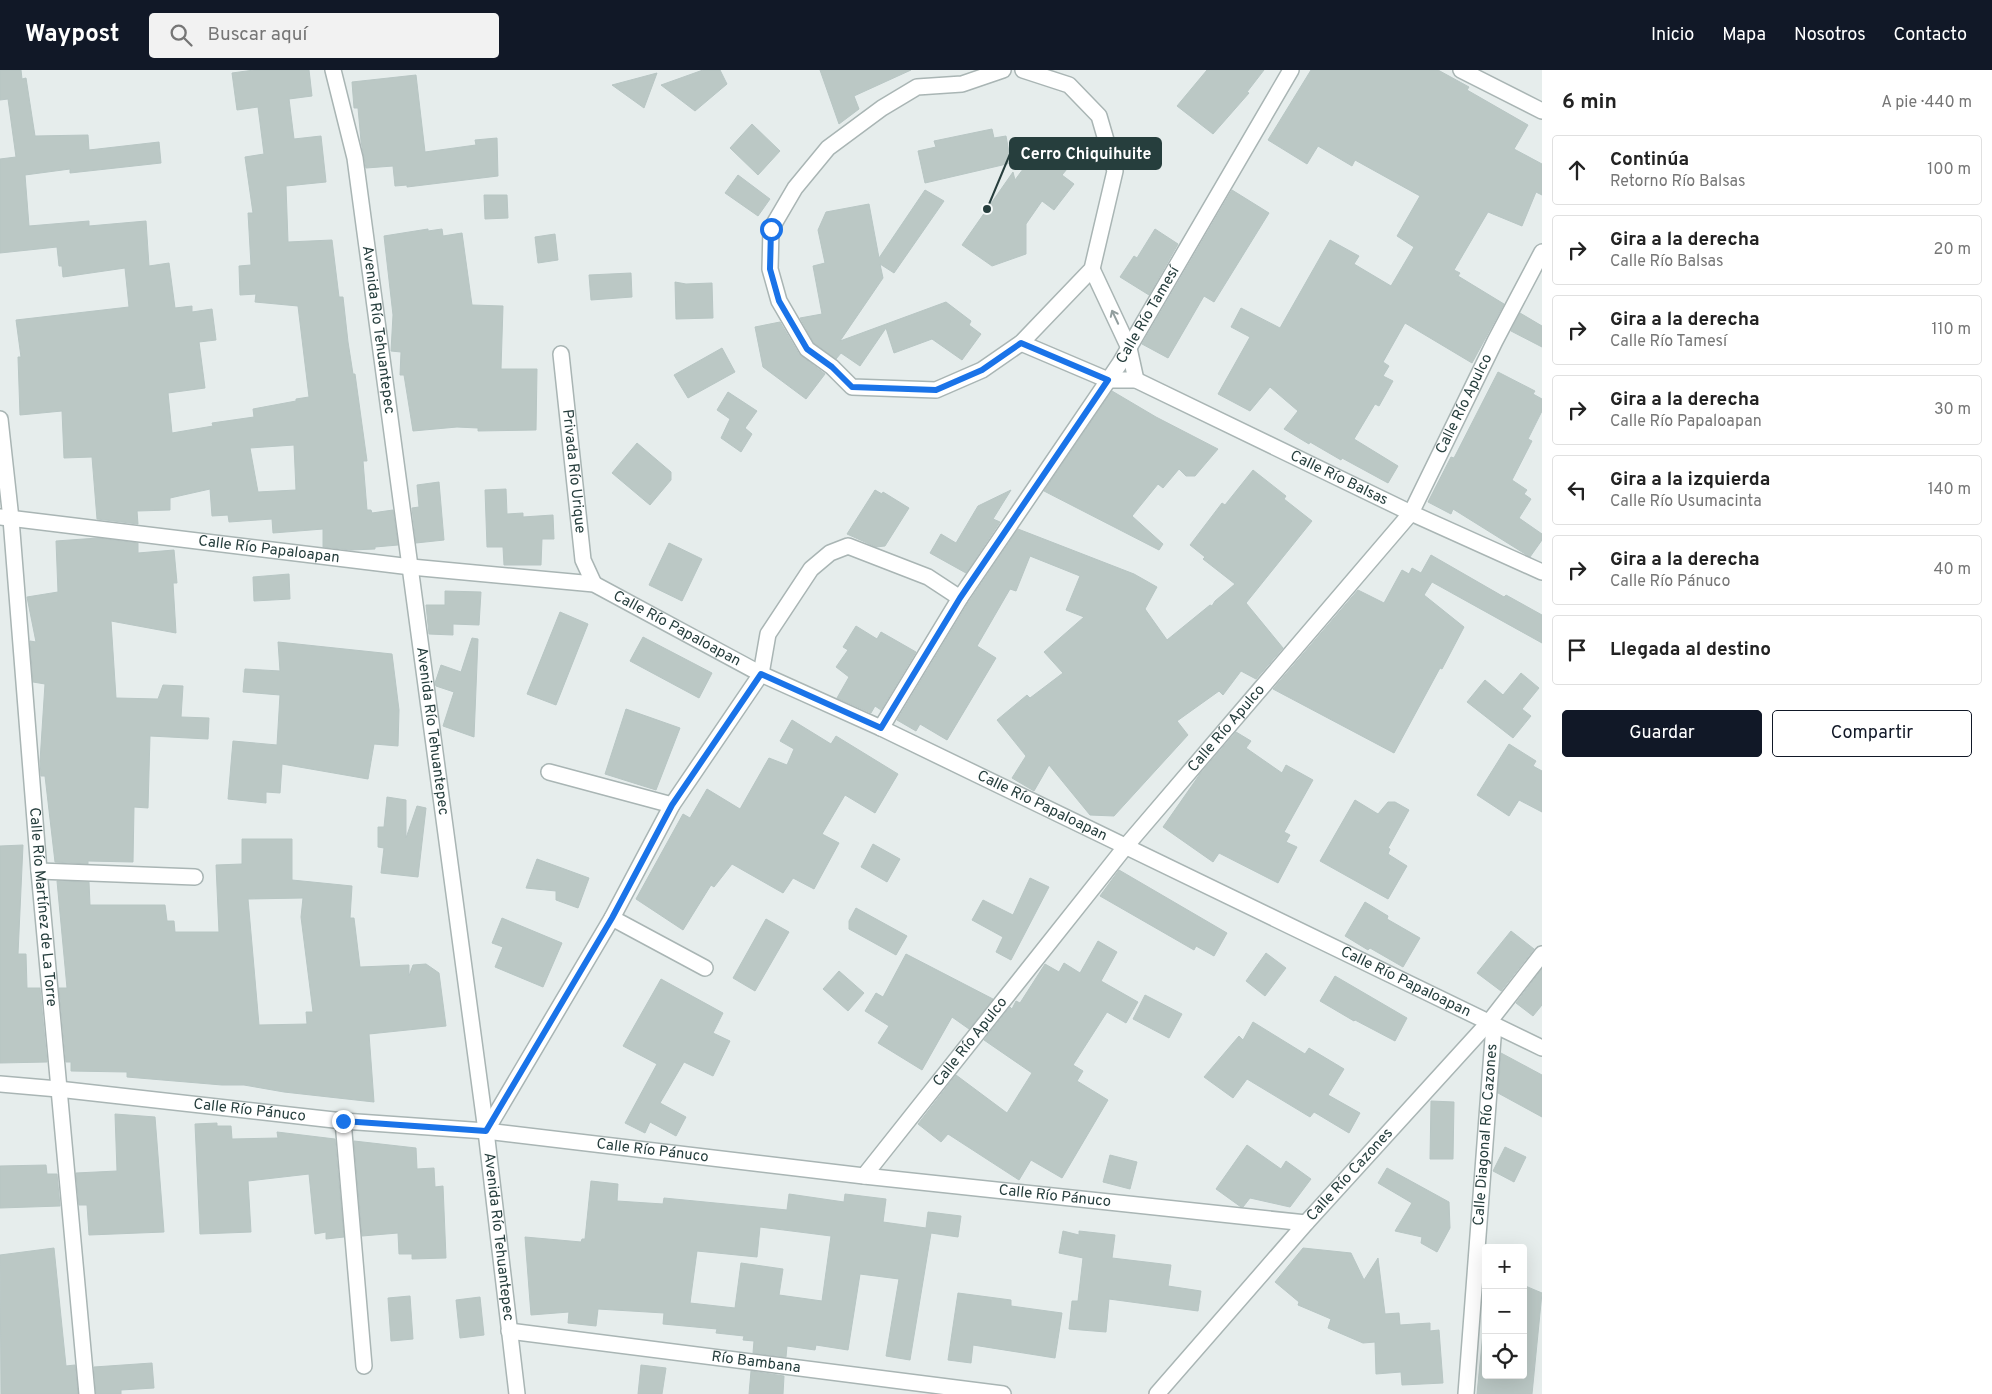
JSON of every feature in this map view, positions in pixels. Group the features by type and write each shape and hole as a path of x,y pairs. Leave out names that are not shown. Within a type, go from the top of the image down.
{"street":[{"name":"Avenida Río Tehuantepec","path":"333,70 355,158 486,1131 517,1394"},
{"path":"1003,70 962,84 917,87 882,108 828,148 795,188 771,229 770,269 779,301 807,349 832,367 852,387 936,390 982,370 1021,343 1092,269 1115,171 1099,116 1069,85 1023,70"},
{"name":"Calle Río Tamesí","path":"881,728 960,598 1129,348 1291,70"},
{"path":"1461,70 1542,111"},
{"name":"Calle Río Apulco","path":"864,1176 1126,846 1411,513 1495,341 1542,252"},
{"path":"1092,269 1129,348 1136,380"},
{"name":"Calle Río Balsas","path":"1021,343 1108,380 1136,380 1411,513 1542,572"},
{"name":"Privada Río Urique","path":"561,354 583,560 594,584"},
{"name":"Calle Río Martínez de La Torre","path":"0,419 6,518 87,1394"},
{"name":"Calle Río Papaloapan","path":"6,518 411,567 594,584 761,674 881,728 1542,1048"},
{"path":"486,1131 612,918 672,805 761,674 768,634 811,569 830,553 848,546 928,577 960,598"},
{"path":"548,772 672,805"},
{"path":"39,871 195,877"},
{"path":"612,918 705,968"},
{"name":"Calle Río Cazones","path":"1157,1394 1306,1223 1491,1024 1542,954"},
{"name":"Calle Diagonal Río Cazones","path":"1466,1394 1491,1024"},
{"name":"Calle Río Pánuco","path":"0,1084 343,1121 486,1131 864,1176 1306,1223"},
{"path":"343,1121 364,1366"},
{"name":"Río Bambana","path":"509,1331 1003,1394"}],"building":[{"path":"0,70 21,70 22,79 26,78 35,136 88,135 89,150 159,142 161,163 70,173 70,169 25,175 29,226 89,221 89,226 146,221 149,266 169,263 175,308 192,306 192,312 212,309 216,340 199,342 205,388 168,393 172,433 213,426 212,423 254,417 253,409 309,397 298,306 255,302 256,294 240,295 239,266 251,265 248,213 253,213 245,157 264,154 258,107 237,110 232,73 254,70 309,70 312,96 289,99 294,139 321,136 326,182 286,186 288,242 332,240 339,297 343,297 348,342 353,374 355,374 367,461 363,461 367,510 371,510 372,513 393,510 398,545 375,547 375,549 351,550 323,547 323,529 273,533 272,519 229,522 228,515 212,516 210,489 170,498 170,510 137,511 138,524 97,519 92,457 64,458 62,411 20,415 18,357 21,357 16,320 129,307 125,268 63,277 62,266 59,266 57,247 0,253 0,159 16,157 8,99 0,100","holes":["294,445 296,490 258,492 250,448"]},
{"path":"703,70 720,70 727,84 695,111 661,85"},
{"path":"820,70 911,70 854,96 859,109 839,124"},
{"path":"1207,70 1264,70 1247,92 1249,93 1213,134 1177,106"},
{"path":"1311,70 1438,70 1469,87 1467,90 1528,125 1514,149 1542,164 1542,195 1536,192 1522,226 1488,212 1454,270 1460,273 1458,276 1504,304 1472,363 1405,323 1383,362 1389,366 1383,376 1393,381 1379,406 1375,404 1354,439 1398,466 1388,483 1342,458 1341,460 1310,442 1309,444 1284,429 1298,411 1270,387 1250,411 1218,394 1250,337 1231,327 1241,308 1280,328 1330,240 1359,256 1354,264 1391,286 1414,247 1397,236 1420,196 1355,160 1352,166 1318,146 1307,164 1268,140"},
{"path":"657,73 644,108 612,85"},
{"path":"416,75 425,152 476,145 475,140 497,138 498,176 407,187 407,185 395,186 393,166 366,168 358,108 354,108 352,82"},
{"path":"752,124 780,151 758,175 730,148"},
{"path":"992,129 994,138 1006,136 1011,163 925,183 918,151 936,147 934,141"},
{"path":"1046,154 1067,169 1062,175 1074,184 1054,210 1042,201 1026,224 1026,254 992,266 962,245 1013,172 1015,180 1029,161 1037,167"},
{"path":"738,175 770,199 758,216 725,193"},
{"path":"925,190 944,201 894,273 880,264 883,278 840,341 946,302 971,321 969,325 981,334 962,360 932,339 894,353 886,328 860,366 841,353 836,359 814,343 800,318 822,314 813,266 825,263 818,230 826,212 869,204 879,258"},
{"path":"1232,190 1269,213 1214,302 1204,296 1168,358 1142,344"},
{"path":"484,195 507,195 508,218 485,219"},
{"path":"428,229 428,231 442,229 443,236 462,233 472,305 503,306 501,369 537,369 536,430 478,431 478,428 457,427 413,431 404,375 400,375 401,352 391,351 393,315 384,236"},
{"path":"1155,229 1178,244 1149,295 1120,277 1134,256 1137,258"},
{"path":"555,234 558,260 538,263 535,237"},
{"path":"631,273 632,297 591,300 589,275"},
{"path":"675,282 686,284 712,283 713,318 676,319"},
{"path":"1520,313 1542,326 1542,347 1511,331"},
{"path":"780,322 799,354 825,374 806,399 763,367 755,327"},
{"path":"722,348 735,372 688,398 674,375"},
{"path":"1498,372 1535,391 1533,394 1542,399 1542,411 1528,439 1532,441 1512,480 1527,490 1524,494 1531,499 1519,518 1542,534 1542,540 1530,557 1453,509 1451,514 1428,502 1451,457 1454,458"},
{"path":"1112,391 1156,417 1218,449 1195,476 1186,476 1179,469 1163,488 1158,484 1132,516 1163,544 1159,550 1044,491"},
{"path":"728,392 757,411 745,428 752,434 741,452 721,438 730,419 717,410"},
{"path":"637,443 671,472 671,480 650,505 612,473"},
{"path":"1253,470 1286,496 1284,499 1312,521 1246,603 1283,648 1256,679 1241,671 1223,695 1219,691 1177,721 1188,735 1114,816 1090,815 1049,765 1034,791 1012,778 1026,756 997,720 1027,695 1030,698 1063,673 1044,652 1084,617 1066,610 1080,576 1030,556 1016,591 1010,589 977,646 996,658 947,740 920,724 916,731 897,720 968,603 1018,529 1134,574 1157,587 1145,609 1167,640 1210,605 1212,606 1215,601 1235,584 1203,559 1205,557 1190,545 1222,503 1225,505"},
{"path":"439,482 444,540 416,543 412,508 419,507 417,485"},
{"path":"506,489 507,514 523,513 523,517 553,515 554,539 542,539 541,565 504,565 503,547 487,547 485,490"},
{"path":"875,490 882,494 883,492 909,508 885,546 876,547 847,534"},
{"path":"1011,490 993,519 1000,522 966,573 930,553 941,534 956,543 978,506"},
{"path":"98,538 138,543 138,553 174,550 177,583 173,583 176,633 111,621 116,698 158,699 163,685 183,686 181,717 209,718 208,739 150,736 148,808 134,807 133,862 88,861 88,864 55,862 45,776 41,776 40,761 45,684 33,682 30,641 36,642 27,597 58,592 56,541"},
{"path":"669,543 702,559 682,601 649,585"},
{"path":"1431,555 1504,597 1506,595 1542,615 1542,643 1432,582 1424,595 1464,627 1394,753 1273,689 1358,590 1384,603 1402,570 1409,574 1412,568 1421,573"},
{"path":"289,574 290,599 254,601 253,577"},
{"path":"445,591 481,592 479,625 453,624 453,635 429,634 426,605 445,605"},
{"path":"560,612 588,624 556,705 527,694"},
{"path":"856,626 877,639 881,632 916,652 881,710 875,706 871,713 837,698 849,677 836,667 848,650 843,647"},
{"path":"643,637 712,673 699,698 630,661"},
{"path":"472,638 478,639 474,737 443,726 454,692 436,686 435,683 441,665 461,672"},
{"path":"278,642 392,654 399,710 398,746 374,744 368,779 282,764 280,793 266,792 266,803 228,799 233,741 277,745 280,695 243,692 245,669 280,671"},
{"path":"1521,673 1539,688 1522,709 1531,716 1513,738 1467,702 1485,680 1503,695"},
{"path":"626,709 680,728 656,790 605,774"},
{"path":"792,720 831,744 836,736 898,774 875,813 845,795 822,834 839,843 814,889 793,878 783,893 732,864 714,887 711,885 683,930 636,899 683,814 690,818 707,789 740,809 769,758 787,765 794,749 780,741"},
{"path":"1236,732 1251,741 1246,748 1282,773 1286,765 1313,780 1284,832 1290,835 1286,842 1297,847 1278,883 1219,853 1213,862 1163,827 1200,774"},
{"path":"1509,744 1536,761 1533,766 1542,771 1542,812 1519,800 1509,816 1477,795"},
{"path":"387,797 406,800 406,838 417,806 426,808 418,877 381,873 384,848 378,847 378,827 384,827"},
{"path":"1355,800 1378,814 1388,802 1395,802 1409,810 1388,848 1390,849 1388,854 1407,866 1388,899 1320,861"},
{"path":"242,839 292,839 292,880 352,886 350,918 354,918 360,967 409,965 409,976 413,965 426,964 439,973 446,1026 369,1034 374,1102 284,1092 244,1085 222,1085 127,1077 127,1072 71,1071 71,1062 66,1062 59,988 67,988 57,881 89,882 90,905 165,905 167,921 174,921 175,932 219,932 216,865 242,864","holes":["303,898 301,917 313,1012 306,1012 307,1024 259,1025 248,899"]},
{"path":"873,844 900,859 887,882 861,867"},
{"path":"23,845 18,954 26,954 27,988 40,988 47,1062 0,1063 0,846"},
{"path":"537,859 589,878 578,908 556,900 556,891 526,888"},
{"path":"1119,870 1227,933 1214,956 1196,946 1194,950 1100,896"},
{"path":"1030,878 1049,887 1011,960 996,952 1003,937 972,920 983,900 1013,915"},
{"path":"1365,902 1388,916 1387,919 1420,938 1403,967 1370,948 1368,950 1345,936"},
{"path":"856,908 907,936 896,955 849,929 849,921"},
{"path":"502,918 562,943 543,987 495,967 503,947 492,943"},
{"path":"766,919 789,932 755,991 733,978"},
{"path":"1511,931 1534,949 1501,991 1477,973"},
{"path":"1098,941 1117,952 1101,981 1138,1002 1126,1023 1107,1012 1073,1065 1083,1071 1077,1081 1108,1100 1062,1178 1031,1160 1019,1180 948,1134 941,1142 918,1124 956,1075 1007,1113 1032,1073 984,1040 1010,1007 1012,1009 1016,1001 1020,1003 1045,964 1059,972 1064,963 1080,973"},
{"path":"1266,953 1286,968 1265,996 1246,981"},
{"path":"906,954 993,999 969,1029 952,1017 922,1070 878,1043 889,1026 865,1011 876,993 883,997"},
{"path":"1542,969 1542,1005 1533,1016 1516,1003"},
{"path":"839,971 864,993 848,1011 823,989"},
{"path":"1335,976 1407,1018 1395,1041 1354,1021 1320,1001"},
{"path":"661,979 723,1013 713,1033 730,1041 713,1076 684,1062 660,1103 686,1117 676,1136 650,1122 645,1133 625,1123 657,1064 623,1046"},
{"path":"1145,995 1182,1014 1169,1038 1133,1019"},
{"path":"1253,1022 1305,1054 1309,1048 1344,1069 1328,1095 1360,1113 1349,1133 1314,1112 1310,1117 1247,1079 1233,1098 1204,1077 1239,1036 1243,1040"},
{"path":"1501,1053 1542,1075 1542,1117 1498,1093"},
{"path":"1431,1101 1454,1102 1453,1159 1430,1159"},
{"path":"115,1114 155,1117 164,1232 89,1235 87,1205 79,1205 76,1173 117,1171"},
{"path":"217,1123 217,1126 231,1126 232,1139 278,1138 277,1132 335,1139 344,1237 326,1239 326,1232 315,1234 309,1174 248,1181 251,1232 200,1234 195,1124"},
{"path":"354,1141 416,1148 417,1169 434,1168 435,1187 443,1186 446,1258 412,1259 412,1254 399,1254 398,1233 362,1236"},
{"path":"1247,1145 1281,1169 1286,1161 1311,1179 1290,1207 1250,1198 1241,1207 1216,1189"},
{"path":"1505,1147 1526,1157 1514,1182 1493,1171"},
{"path":"1110,1155 1137,1162 1130,1189 1103,1182"},
{"path":"46,1165 47,1174 57,1174 60,1206 0,1208 0,1166"},
{"path":"1387,1168 1449,1202 1450,1228 1437,1252 1421,1243 1422,1237 1395,1231 1412,1203 1378,1183"},
{"path":"591,1181 618,1184 617,1201 663,1204 664,1198 787,1210 789,1194 844,1202 845,1194 886,1199 883,1222 926,1228 928,1212 961,1216 958,1237 931,1233 910,1360 886,1356 899,1279 860,1274 848,1350 816,1345 815,1350 787,1346 786,1357 753,1353 754,1341 743,1340 744,1336 716,1333 717,1329 663,1324 664,1313 598,1309 596,1326 568,1323 569,1312 531,1315 525,1237 581,1242 582,1239 585,1239","holes":["760,1227 831,1236 822,1301 779,1295 783,1269 741,1263 735,1308 690,1303 697,1251 757,1257"]},
{"path":"1063,1231 1079,1235 1079,1231 1115,1235 1112,1258 1171,1265 1168,1286 1201,1291 1198,1311 1109,1299 1106,1332 1069,1329 1072,1301 1078,1301 1083,1258 1059,1253"},
{"path":"54,1248 66,1366 75,1365 78,1394 1,1394 0,1255"},
{"path":"1303,1248 1351,1253 1364,1280 1378,1258 1385,1314 1399,1313 1400,1325 1430,1323 1430,1331 1439,1330 1443,1383 1402,1385 1401,1372 1376,1374 1375,1342 1363,1343 1328,1328 1331,1319 1298,1305 1299,1302 1275,1282"},
{"path":"1527,1287 1542,1293 1532,1394 1477,1394 1482,1343 1482,1379 1527,1379"},
{"path":"958,1293 1011,1300 1011,1306 1062,1313 1055,1358 973,1345 971,1363 948,1360"},
{"path":"410,1296 413,1339 391,1341 388,1298"},
{"path":"480,1297 484,1335 460,1338 456,1300"},
{"path":"152,1363 154,1388 121,1390 121,1394 96,1394 94,1367"},
{"path":"641,1365 666,1368 662,1394 638,1394"},
{"path":"751,1371 784,1376 783,1394 749,1394"}],"place":[{"name":"Cerro Chiquihuite","path":"987,209"}],"route":[{"path":"343,1121 486,1131 612,918 672,805 761,674 881,728 960,598 1108,380 1021,343 982,370 936,390 887,390 852,387 832,367 807,349 779,301 770,269 771,229"}]}
